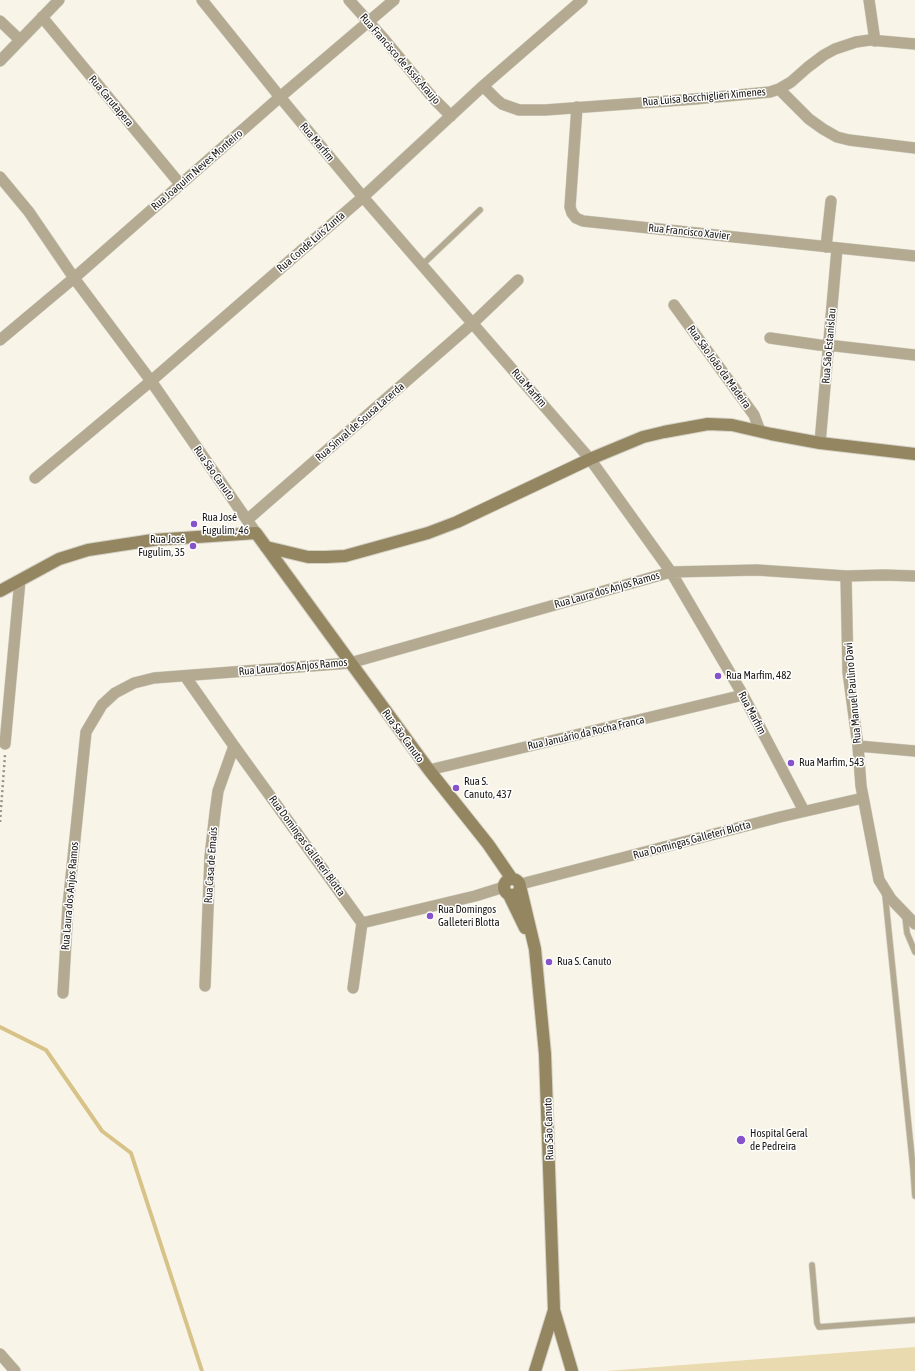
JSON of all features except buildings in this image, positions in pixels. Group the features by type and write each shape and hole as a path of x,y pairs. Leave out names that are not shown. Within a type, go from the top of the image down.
{"street":[{"path":"0,61 59,0"},
{"name":"Rua Marfim","path":"202,0 363,197 590,459 671,572 743,696 804,811"},
{"name":"Rua Francisco de Assis Araujo","path":"349,0 433,98 451,116"},
{"name":"Rua Joaquim Neves Monteiro","path":"0,340 74,278 280,97 394,0"},
{"name":"Rua Conde Luis Zunta","path":"35,478 363,197 483,86 582,0"},
{"path":"869,0 875,40"},
{"name":"Rua Carutapera","path":"42,18 180,184"},
{"path":"0,22 20,40"},
{"path":"779,89 791,82 816,60 835,49 856,42 875,40 915,44"},
{"name":"Rua Luisa Bocchiglieri Ximenes","path":"483,86 502,104 519,110 545,110 695,99 770,92 779,89 809,119 837,137 849,140 915,148"},
{"name":"Rua Francisco Xavier","path":"577,107 570,207 572,214 576,218 832,248 915,256"},
{"name":"Rua São Canuto","path":"0,177 29,212 74,278 150,381 246,520 350,663 429,770 488,844 511,887 535,949 545,1054 554,1310 572,1371"},
{"name":"Rua São Estanislau","path":"820,444 829,346 832,248 831,201"},
{"name":"Rua Sinval de Sousa Lacerda","path":"246,520 473,323 518,280"},
{"name":"Rua São João da Madeira","path":"674,305 754,415 760,431"},
{"path":"770,338 915,355"},
{"path":"266,547 308,557 326,558 345,556 457,522 590,459 643,437 701,425 732,425 820,444 915,454"},
{"path":"0,591 59,559 88,550 153,540 256,533"},
{"name":"Rua Laura dos Anjos Ramos","path":"63,993 68,906 86,732 102,704 115,693 134,683 154,678 350,663 671,572 757,570 846,576 915,576"},
{"name":"Rua Manuel Paulino Davi","path":"846,576 848,672 863,798 879,880 885,892 915,924"},
{"path":"5,744 20,580"},
{"name":"Rua Domingas Galleteri Blotta","path":"185,676 362,923 511,887 804,811 863,798"},
{"name":"Rua Januário da Rocha Franca","path":"429,770 743,696"},
{"name":"Rua Casa de Emaús","path":"204,986 210,858 215,813 218,791 234,746"},
{"path":"858,746 915,751"},
{"path":"353,988 362,923"},
{"name":"Rua São Canuto","path":"535,1371 554,1310"},
{"path":"0,1354 15,1371"}],"lane":[{"path":"422,264 480,210"},
{"path":"885,892 913,1160 915,1196"},
{"path":"905,914 907,933 915,952"},
{"path":"812,1265 817,1322 819,1327 915,1320"}],"path":[{"path":"0,822 5,744"}],"shaded area":[{"path":"915,1347 915,1371 606,1371"}],"waterway":[{"path":"0,1027 46,1050 102,1131 131,1153 202,1371"}],"place":[{"name":"Rua José Fugulim, 46","path":"194,524"},
{"name":"Rua José Fugulim, 35","path":"193,546"},
{"name":"Rua Marfim, 482","path":"718,676"},
{"name":"Rua Marfim, 543","path":"791,763"},
{"name":"Rua S. Canuto, 437","path":"456,788"},
{"name":"Rua Domingos Galleteri Blotta","path":"430,916"},
{"name":"Rua S. Canuto","path":"549,962"},
{"name":"Hospital Geral de Pedreira","path":"741,1140"}]}
